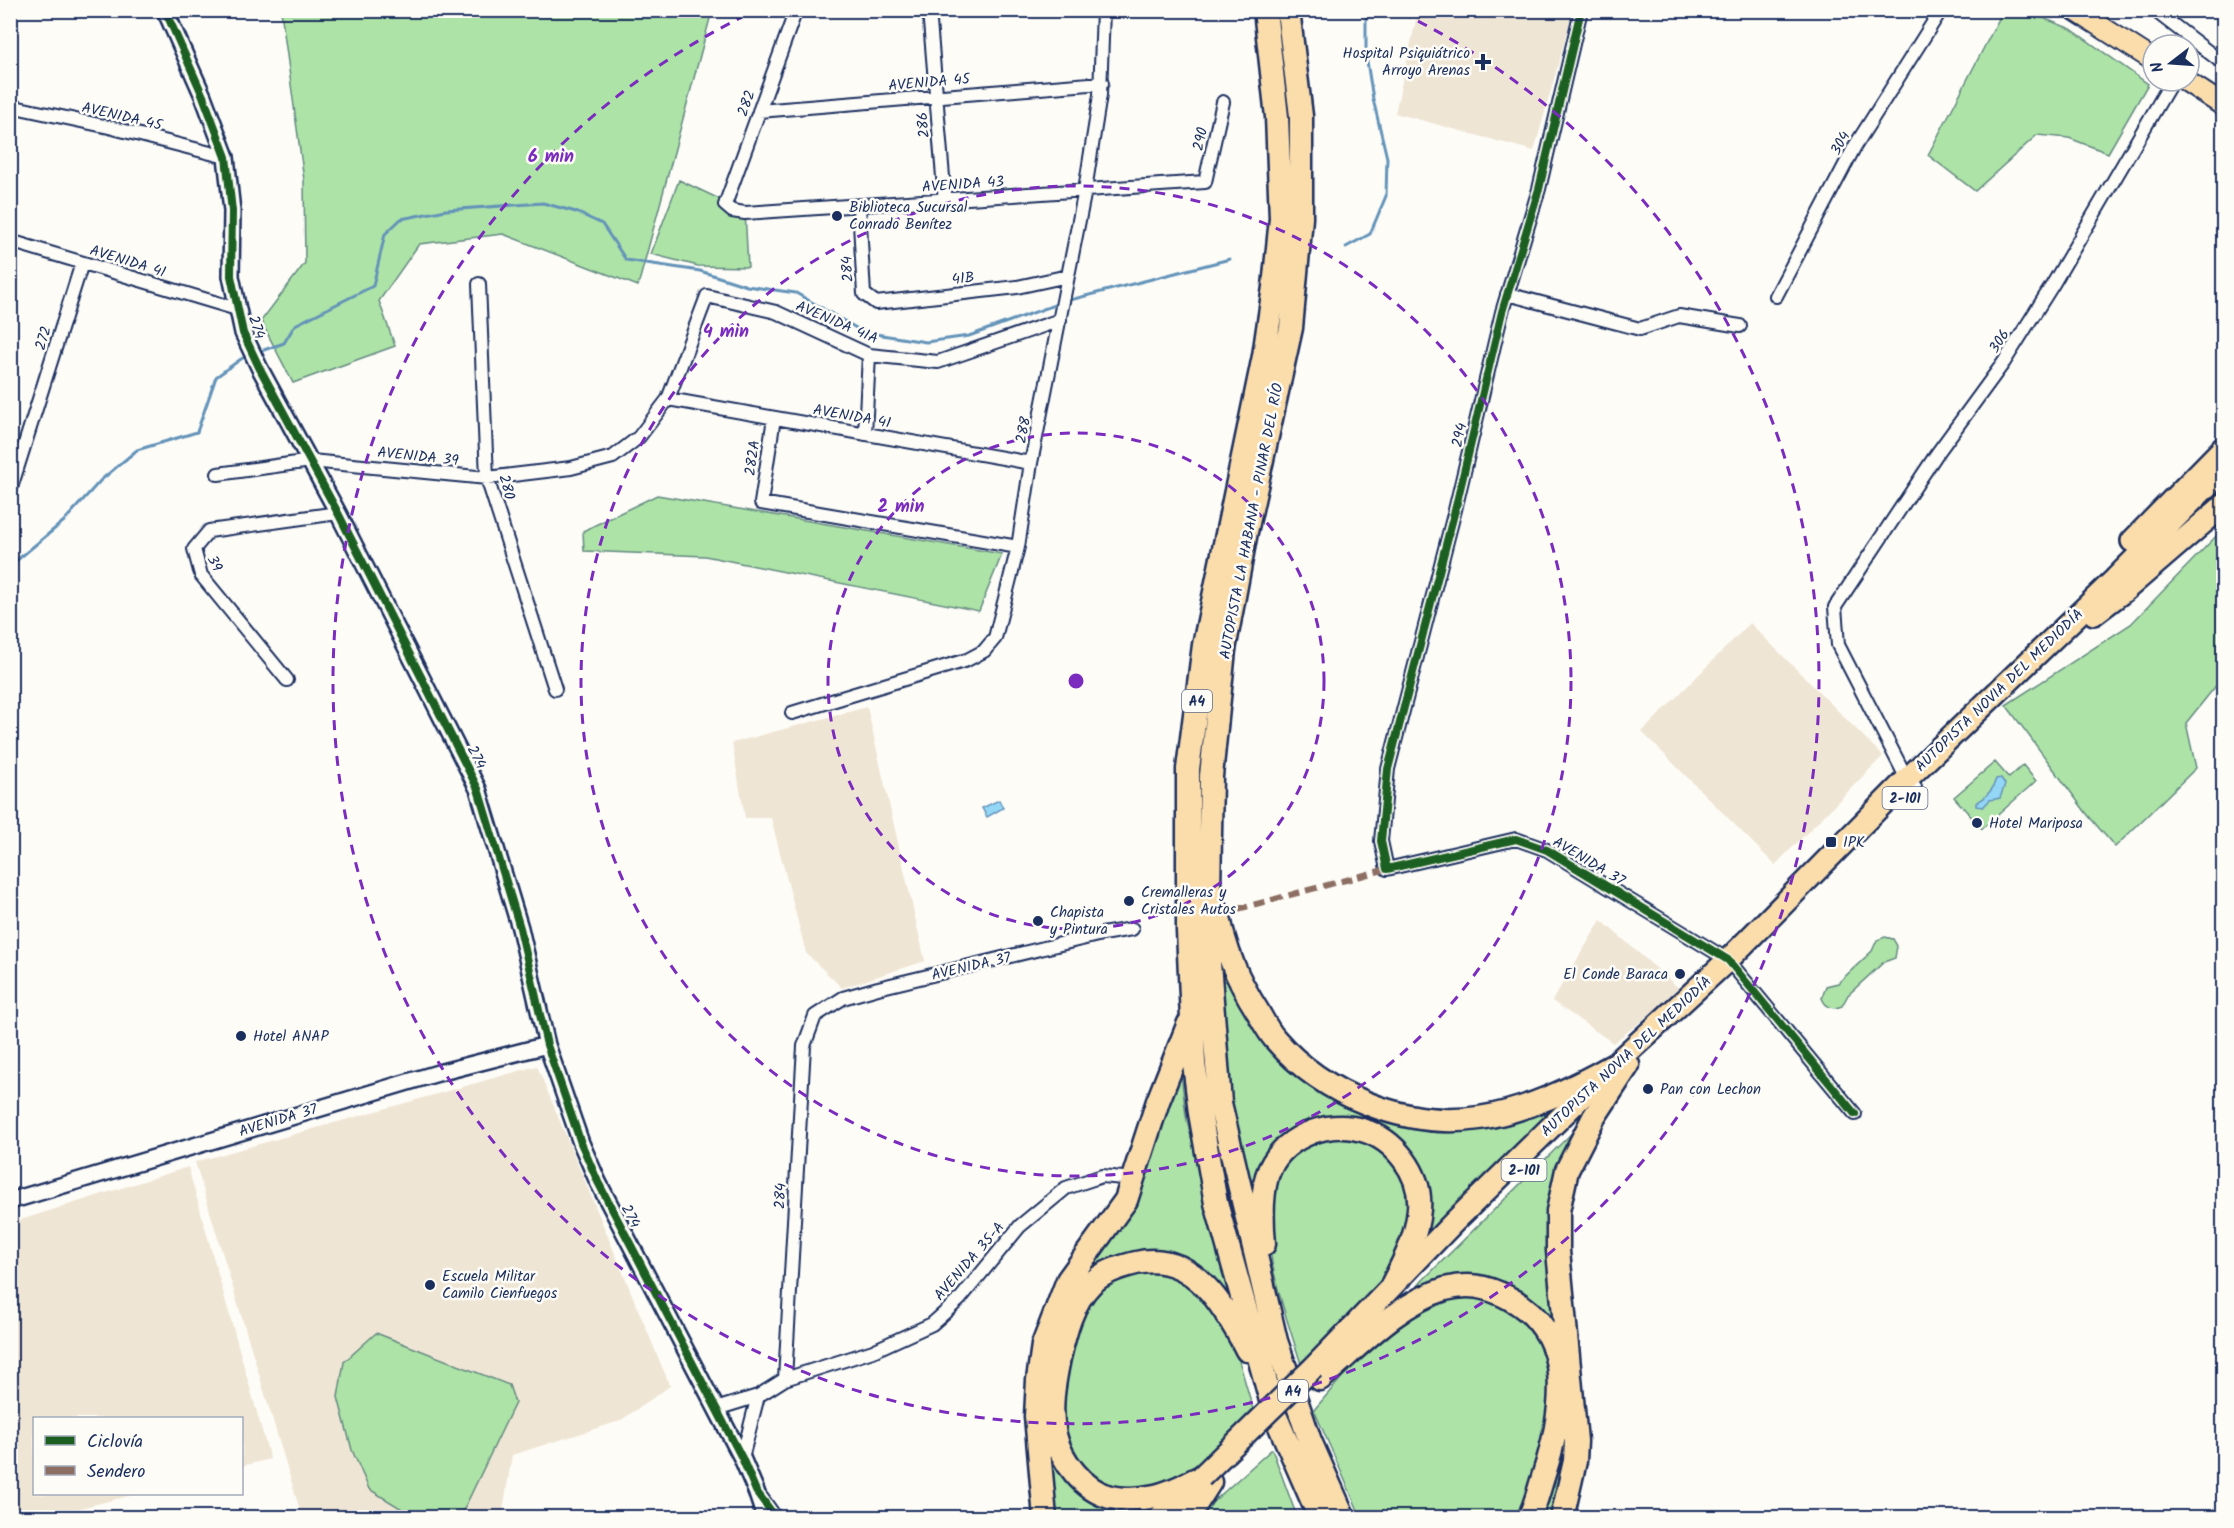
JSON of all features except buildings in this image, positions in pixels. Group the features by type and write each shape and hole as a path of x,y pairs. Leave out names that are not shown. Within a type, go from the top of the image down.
{"highway":[{"name":"AUTOPISTA LA HABANA - PINAR DEL RÍO","path":"1265,10 1277,117 1281,218 1269,325 1203,645 1188,769 1188,931 1200,1113 1216,1203 1267,1392 1290,1454 1320,1518"},
{"name":"AUTOPISTA LA HABANA - PINAR DEL RÍO","path":"1288,10 1301,127 1301,218 1291,328 1246,532 1224,650 1211,776 1208,950 1220,1103 1276,1341 1310,1441 1344,1518"},
{"path":"2071,627 2088,592 2113,561 2223,447"},
{"name":"AUTOPISTA NOVIA DEL MEDIODÍA","path":"2119,581 2223,469"},
{"name":"AUTOPISTA NOVIA DEL MEDIODÍA","path":"1317,1373 1394,1283 1731,963 2071,627 2223,488"},
{"path":"2071,627 2123,592 2223,506"},
{"path":"1211,776 1216,900 1223,940 1239,982 1274,1039 1307,1069 1340,1091 1384,1110 1428,1119 1479,1118 1531,1105 1621,1065"},
{"path":"1045,1518 1036,1416 1043,1346 1068,1280 1126,1200 1158,1101 1192,1016"},
{"path":"1562,1518 1575,1461 1576,1441 1558,1251 1558,1211 1567,1170 1621,1065"},
{"name":"AUTOPISTA NOVIA DEL MEDIODÍA","path":"1317,1373 1621,1065"},
{"path":"1276,1341 1262,1229 1263,1201 1268,1174 1279,1155 1297,1138 1319,1129 1361,1129 1378,1136 1392,1147 1412,1172 1418,1186 1420,1208 1416,1232 1394,1283"},
{"path":"1205,1480 1156,1496 1133,1499 1109,1497 1087,1483 1063,1458 1055,1435 1052,1406 1056,1373 1068,1326 1090,1284 1120,1267 1147,1261 1175,1265 1189,1271 1201,1281 1221,1305 1241,1337 1267,1392"},
{"path":"1317,1373 1419,1299 1445,1289 1478,1286 1520,1304 1537,1318 1547,1331 1558,1364 1560,1381 1551,1453 1529,1518"},
{"name":"2-101","path":"1159,1518 1205,1480 1317,1373"},
{"path":"1310,1441 1352,1518"},
{"path":"1290,1454 1306,1518"},
{"path":"1187,1518 1205,1480"},
{"name":"2-101","path":"1174,1518 1205,1480"}],"main road":[{"path":"2075,10 2141,52"},
{"path":"2201,91 2223,106"}],"street":[{"name":"274","path":"165,10 203,96 226,157 232,211 231,276 243,333 338,513 478,789 520,928 547,1045 581,1143 598,1182 742,1458 756,1491 776,1518"},
{"name":"282","path":"725,205 796,10"},
{"name":"286","path":"928,10 945,201"},
{"name":"288","path":"792,713 967,660 984,651 995,639 1018,547 1031,463 1085,190 1101,83 1103,10"},
{"name":"294","path":"1388,869 1381,841 1388,769 1452,521 1507,294 1539,189 1581,10"},
{"name":"304","path":"1776,296 1855,146 1941,10"},
{"path":"2154,10 2223,64"},
{"name":"AVENIDA 45","path":"759,111 1101,83"},
{"name":"306","path":"1911,783 1838,645 1835,607 1936,455 2004,362 2165,93"},
{"name":"290","path":"1205,182 1223,102"},
{"name":"AVENIDA 45","path":"10,106 109,127 226,157"},
{"name":"AVENIDA 43","path":"725,205 732,211 745,213 1205,182"},
{"name":"284","path":"859,206 864,294"},
{"name":"AVENIDA 41","path":"10,241 237,309"},
{"name":"272","path":"10,491 82,263"},
{"name":"41B","path":"864,294 876,303 1017,287 1068,276"},
{"name":"280","path":"479,284 488,478 555,689"},
{"path":"1507,294 1640,329 1679,316 1740,326"},
{"name":"AVENIDA 41A","path":"668,399 707,296 776,312 869,355 938,362 1060,320"},
{"path":"865,434 869,355"},
{"name":"AVENIDA 41","path":"668,399 1031,463"},
{"name":"AVENIDA 39","path":"218,474 311,461 488,478 571,468 613,457 639,438 668,399"},
{"name":"282A","path":"774,418 761,503 1018,547"},
{"name":"39","path":"287,680 201,574 194,549 209,531 338,513"},
{"name":"AVENIDA 37","path":"1388,869 1516,838 1547,850 1731,963 1855,1114"},
{"name":"AVENIDA 37","path":"815,1016 843,998 878,988 1102,934 1132,929"},
{"name":"284","path":"785,1379 804,1046 815,1016"},
{"name":"AVENIDA 37","path":"10,1201 438,1073 547,1045"},
{"name":"AVENIDA 35-A","path":"716,1409 758,1396 785,1379 873,1351 932,1324 960,1299 1020,1226 1066,1188 1102,1176 1133,1179"},
{"path":"742,1458 758,1396"},
{"path":"756,1491 765,1518"}],"shaded area":[{"name":"Hospital Psiquiátrico Arroyo Arenas","path":"1418,11 1573,11 1534,151 1395,113"},
{"path":"1750,623 1883,756 1775,865 1642,732"},
{"path":"867,707 925,961 842,988 806,953 771,818 745,818 732,743"},
{"path":"1601,920 1681,990 1613,1043 1552,1001"},
{"name":"Escuela Militar Camilo Cienfuegos","path":"537,1066 670,1386 620,1421 512,1455 502,1517 302,1517 195,1162"},
{"path":"188,1167 270,1459 243,1466 243,1417 33,1417 33,1495 133,1495 44,1517 11,1517 11,1223"}],"green space":[{"path":"281,11 712,11 638,286 503,234 419,244 379,301 395,346 293,383 261,321 305,263 304,180"},
{"path":"2003,11 2025,11 2071,29 2141,79 2143,93 2108,153 2069,138 2037,135 1975,191 1928,155"},
{"path":"679,180 745,211 748,267 698,266 651,254"},
{"path":"657,495 1002,554 979,611 705,556 584,551 583,531"},
{"path":"2223,529 2223,677 2186,723 2196,768 2115,847 2087,814 2006,705 2131,624"},
{"path":"1995,762 2009,778 2023,765 2036,781 1982,829 1954,797"},
{"path":"1885,937 1893,939 1897,946 1895,958 1884,962 1848,995 1842,1006 1836,1008 1827,1006 1822,998 1826,986 1838,983 1872,951 1877,940"},
{"path":"1218,961 1252,1017 1278,1052 1413,1124 1565,1097 1414,1252 1425,1209 1379,1130 1288,1139 1256,1228 1229,1099"},
{"path":"1179,1056 1186,1116 1237,1323 1212,1284 1191,1269 1169,1258 1150,1256 1127,1258 1098,1271 1079,1292 1065,1319 1047,1401 1052,1439 1061,1465 1093,1497 1112,1503 1137,1505 1161,1501 1179,1491 1152,1517 1051,1518 1042,1405 1044,1370 1053,1332 1068,1297 1133,1197"},
{"path":"1581,1124 1567,1158 1569,1448 1556,1517 1536,1517 1562,1370 1504,1291 1403,1304 1422,1281"},
{"path":"1322,1134 1369,1137 1405,1170 1414,1209 1395,1263 1374,1292 1332,1340 1327,1338 1301,1364 1283,1309 1274,1271 1268,1232 1268,1213 1271,1194 1281,1163"},
{"path":"1144,1266 1186,1277 1231,1333 1253,1409 1203,1461 1170,1485 1115,1491 1093,1481 1063,1441 1058,1412 1071,1333 1098,1284"},
{"path":"1488,1295 1536,1326 1554,1391 1541,1460 1521,1517 1361,1517 1314,1410 1355,1362 1406,1316 1436,1299"},
{"path":"376,1333 509,1385 515,1403 463,1511 415,1517 369,1489 352,1450 338,1397 344,1362"},
{"path":"1272,1449 1297,1517 1200,1518 1214,1501"}],"water":[{"path":"2001,778 2005,784 2000,798 1990,800 1983,807 1976,806 1976,803 1992,789 1996,779"},
{"path":"999,800 1003,808 987,817 982,808"}],"waterway":[{"path":"1346,247 1370,234 1386,196 1387,158 1373,99 1366,55 1366,10"},
{"path":"258,352 284,343 295,325 373,286 385,234 401,219 446,210 543,203 576,212 602,224 626,260 700,271 747,286 796,293 863,332 926,342 969,336 1060,303"},
{"path":"1066,301 1230,259"},
{"path":"10,566 64,521 101,480 137,450 197,432 216,377 249,355"}],"marked path":[{"path":"1219,914 1387,869"}],"cycle path":[{"path":"165,10 203,96 226,157 232,211 231,276 243,333 338,513 478,789 520,928 547,1045 581,1143 598,1182 742,1458 756,1491 776,1518"},
{"path":"1581,10 1539,189 1502,312 1455,510 1388,769 1381,841 1387,869 1516,839 1547,850 1728,960 1855,1114"}],"place":[{"name":"Hospital Psiquiátrico Arroyo Arenas","path":"1483,62"},
{"name":"Biblioteca Sucursal Conrado Benítez","path":"837,216"},
{"name":"Hotel Mariposa","path":"1977,823"},
{"name":"IPK","path":"1831,842"},
{"name":"Cremalleras y Cristales Autos","path":"1129,901"},
{"name":"Chapista y Pintura","path":"1038,921"},
{"name":"El Conde Baraca","path":"1680,974"},
{"name":"Hotel ANAP","path":"241,1036"},
{"name":"Pan con Lechon","path":"1648,1089"},
{"name":"Escuela Militar Camilo Cienfuegos","path":"430,1285"}]}
